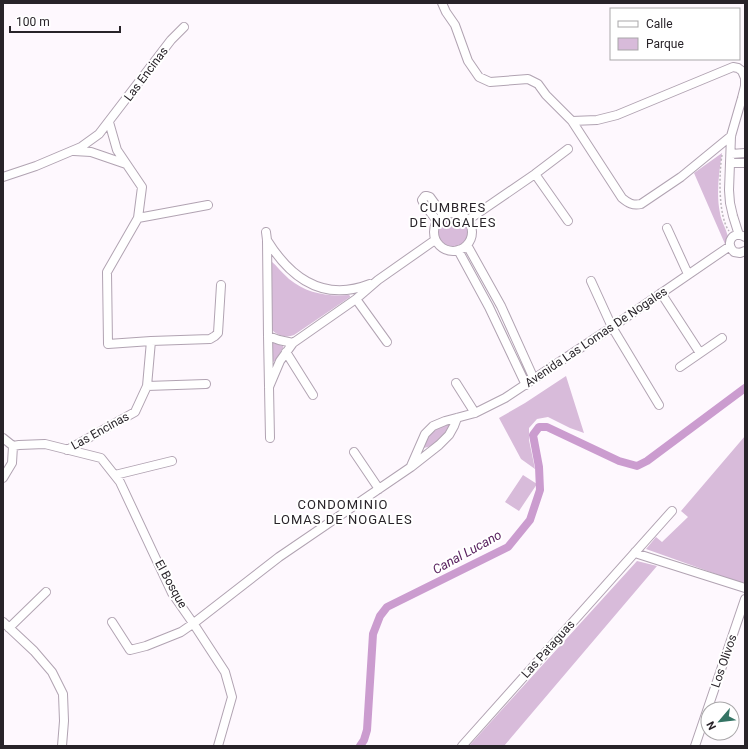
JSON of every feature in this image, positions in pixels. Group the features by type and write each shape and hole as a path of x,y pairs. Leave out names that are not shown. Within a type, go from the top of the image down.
{"street":[{"path":"442,3 455,25 468,62 479,77 490,82 528,79 538,84 546,95 572,121 622,198 629,203 636,205 641,204 681,177 731,136"},
{"name":"Las Encinas","path":"3,177 73,151 99,134 171,40 184,27"},
{"path":"572,121 597,120 618,114 733,67 742,71 745,78 745,86 731,136 729,190 733,216 742,236 733,236 730,246 731,249 737,253 745,251"},
{"path":"109,122 117,150 142,187 138,218 107,272 108,344 210,339 218,333 221,285"},
{"path":"468,220 535,174 568,149"},
{"name":"Las Encinas","path":"73,151 91,152 126,164"},
{"path":"731,154 745,153"},
{"path":"730,163 745,163"},
{"path":"535,174 568,221"},
{"path":"138,218 208,205"},
{"path":"450,212 463,215 468,220 472,230 471,238 467,244 458,250 447,250 440,246 435,240 433,230 440,218 450,212"},
{"path":"667,228 688,274"},
{"path":"270,438 267,236 280,258 292,271 304,280 316,286 335,290 354,289 364,287 378,280"},
{"path":"269,387 280,361 293,343 356,299 378,280 435,240"},
{"path":"467,244 502,306 534,379"},
{"name":"Avenida Las Lomas De Nogales","path":"410,467 425,434 433,426 445,421 475,413 499,402 612,328 730,246"},
{"path":"458,250 483,294 526,385"},
{"path":"591,281 612,328 659,405"},
{"path":"483,294 492,289"},
{"path":"661,293 700,352"},
{"path":"356,299 387,342"},
{"path":"503,336 513,331"},
{"path":"268,336 293,343"},
{"path":"680,367 722,338"},
{"name":"Las Encinas","path":"67,450 135,412 147,386 151,341"},
{"path":"286,352 313,395"},
{"path":"456,383 475,413"},
{"path":"147,386 206,384"},
{"path":"112,622 130,650 146,646 181,632 279,557 379,489 439,445 449,435 457,418"},
{"path":"3,438 13,446 12,463 3,478"},
{"name":"El Bosque","path":"13,446 44,444 101,458 120,482 172,593 194,623 225,672 232,697 218,746"},
{"path":"354,452 379,489"},
{"path":"115,476 172,461"},
{"name":"Las Pataguas","path":"462,746 672,511"},
{"path":"635,552 745,588"},
{"path":"9,628 46,592"},
{"name":"Los Olivos","path":"695,746 745,599"},
{"path":"3,622 34,651 52,672 63,694 64,722 62,746"}],"green space":[{"path":"722,153 718,198 721,216 728,237 725,244 694,173"},
{"path":"452,216 458,217 465,223 468,232 467,238 461,245 452,248 446,247 439,241 436,232 437,226 443,219"},
{"path":"271,261 289,279 302,288 325,295 349,295 350,297 294,335 280,335 272,330"},
{"path":"272,344 283,346 283,348 273,362"},
{"path":"566,376 584,433 548,417 537,419 529,428 529,440 535,469 521,459 499,418"},
{"path":"446,423 449,426 442,437 433,445 424,448 426,440 429,436"},
{"path":"745,436 744,584 646,549 656,537 662,542 688,517 681,511"},
{"path":"523,475 537,484 519,511 505,502"},
{"path":"637,561 657,566 504,746 469,746"}],"waterway":[{"name":"Canal Lucano","path":"360,746 364,740 367,730 373,634 380,616 387,607 508,547 530,520 540,490 539,467 533,435 539,427 547,427 619,461 637,466 647,461 745,388"}],"district":[{"name":"CUMBRES DE NOGALES","path":"453,214"},
{"name":"CONDOMINIO LOMAS DE NOGALES","path":"343,512"}]}
